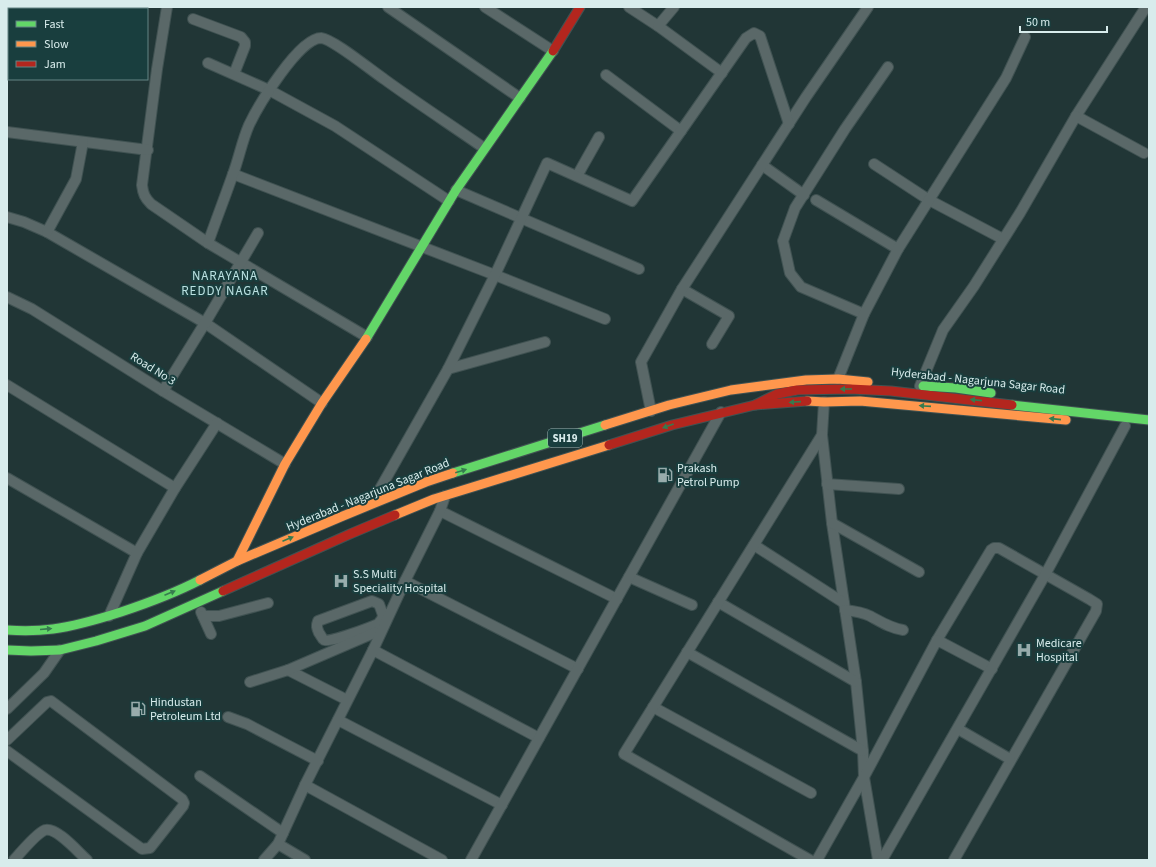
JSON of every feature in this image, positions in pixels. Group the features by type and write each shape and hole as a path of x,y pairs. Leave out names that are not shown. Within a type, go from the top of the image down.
{"main road":[{"path":"237,561 285,464 322,403 367,337 456,190 553,51 580,7"},
{"name":"Hyderabad - Nagarjuna Sagar Road","path":"7,630 30,631 54,629 109,616 139,606 187,586 237,561 426,482 669,405 731,390 806,380 838,379 956,388 1149,414"},
{"path":"755,405 777,394 798,390 850,389 891,391 1149,420"},
{"name":"SH19","path":"7,650 60,650 145,626 350,534 434,499 672,425 755,405 807,401 860,401 946,408 1149,429"}],"street":[{"path":"167,7 152,68 148,150 142,185 142,193 145,198 151,204 208,242 367,337"},
{"path":"388,7 520,98"},
{"path":"485,7 553,51"},
{"path":"629,7 658,26 722,73"},
{"path":"658,26 674,7"},
{"path":"651,411 641,362 682,289 789,124 868,7"},
{"path":"920,386 943,330 974,286 1024,207 1076,116 1144,10 1148,7"},
{"path":"193,19 241,37 244,40 246,46 234,74"},
{"path":"372,504 448,369 495,275 547,162 632,201 746,38 754,33 760,36 789,124"},
{"path":"838,379 864,314 898,249 1006,78 1025,37"},
{"path":"208,242 249,125 280,74 303,47 312,40 319,38 325,39 336,45 384,80 484,148"},
{"path":"208,63 269,90 335,126 449,201"},
{"path":"864,314 801,287 790,273 783,242 795,208 845,129 888,66"},
{"path":"606,76 681,131"},
{"path":"1076,116 1147,151"},
{"path":"7,132 148,150"},
{"path":"577,176 599,137"},
{"path":"47,232 76,179 83,142"},
{"path":"874,164 929,200 1003,239"},
{"path":"762,165 804,195"},
{"path":"233,174 605,319"},
{"path":"456,190 639,269"},
{"path":"816,200 898,249"},
{"path":"7,218 24,222 47,232 205,323 322,403"},
{"path":"163,391 242,262 258,233"},
{"path":"682,289 730,316 712,344"},
{"name":"Road No 3","path":"7,297 32,309 163,391 285,464"},
{"path":"448,369 545,342"},
{"path":"7,385 175,488"},
{"path":"824,402 822,434 827,484 856,682 864,777 878,860"},
{"path":"471,860 721,412"},
{"path":"109,616 137,553 175,488 217,423"},
{"path":"882,860 1045,575 1125,426"},
{"path":"810,860 624,754 822,434"},
{"path":"7,478 137,553"},
{"path":"827,484 899,489"},
{"path":"250,682 288,670 371,630 378,624 386,615 405,581 440,511 445,496"},
{"path":"440,511 617,599"},
{"path":"832,523 919,572"},
{"path":"754,545 844,606 869,615 894,629 902,630"},
{"path":"817,860 864,777 937,640 992,549 999,548 1097,604 1096,611 1010,759 954,860"},
{"path":"629,576 692,605"},
{"path":"405,581 578,669"},
{"path":"264,860 278,844 305,785 383,629 386,615 379,604 372,601 318,621 317,627 325,641 371,630 383,629"},
{"path":"718,602 856,682"},
{"path":"196,603 211,634"},
{"path":"203,616 219,616 268,604"},
{"path":"937,640 992,669"},
{"path":"7,709 44,673 60,650"},
{"path":"373,650 539,738"},
{"path":"687,652 863,751"},
{"path":"288,670 348,700"},
{"path":"7,744 7,740 47,702 52,701 182,799 184,803 150,848 142,848 7,751"},
{"path":"653,707 811,793"},
{"path":"228,717 247,724 318,761"},
{"path":"338,720 502,805"},
{"path":"958,729 1010,759"},
{"path":"200,776 283,833"},
{"path":"305,785 442,860"},
{"path":"14,860 44,830 51,830 60,835 87,860"},
{"path":"278,844 305,860"}],"traffic: fast":[{"path":"366,339 456,190 553,51"},
{"path":"923,386 956,388 991,393"},
{"path":"1012,405 1149,420"},
{"path":"453,473 605,425"},
{"path":"7,630 47,630 87,622 151,601 200,580"},
{"path":"7,650 60,650 96,641 145,626 223,591"}],"traffic: slow":[{"path":"237,561 285,464 322,403 366,339"},
{"path":"605,425 669,405 731,390 806,380 838,379 868,382"},
{"path":"807,401 860,401 1066,420"},
{"path":"395,515 434,499 609,445"},
{"path":"200,580 237,561 343,516 426,482 453,473"}],"traffic: jam":[{"path":"553,51 580,7"},
{"path":"755,405 777,394 797,390 850,389 891,391 1012,405"},
{"path":"609,445 672,425 755,405 807,401"},
{"path":"223,591 395,515"}],"place":[{"name":"Prakash Petrol Pump","path":"665,475"},
{"name":"S.S Multi Speciality Hospital","path":"341,581"},
{"name":"Medicare Hospital","path":"1024,650"},
{"name":"Hindustan Petroleum Ltd","path":"138,709"}],"district":[{"name":"NARAYANA REDDY NAGAR","path":"225,284"}]}
